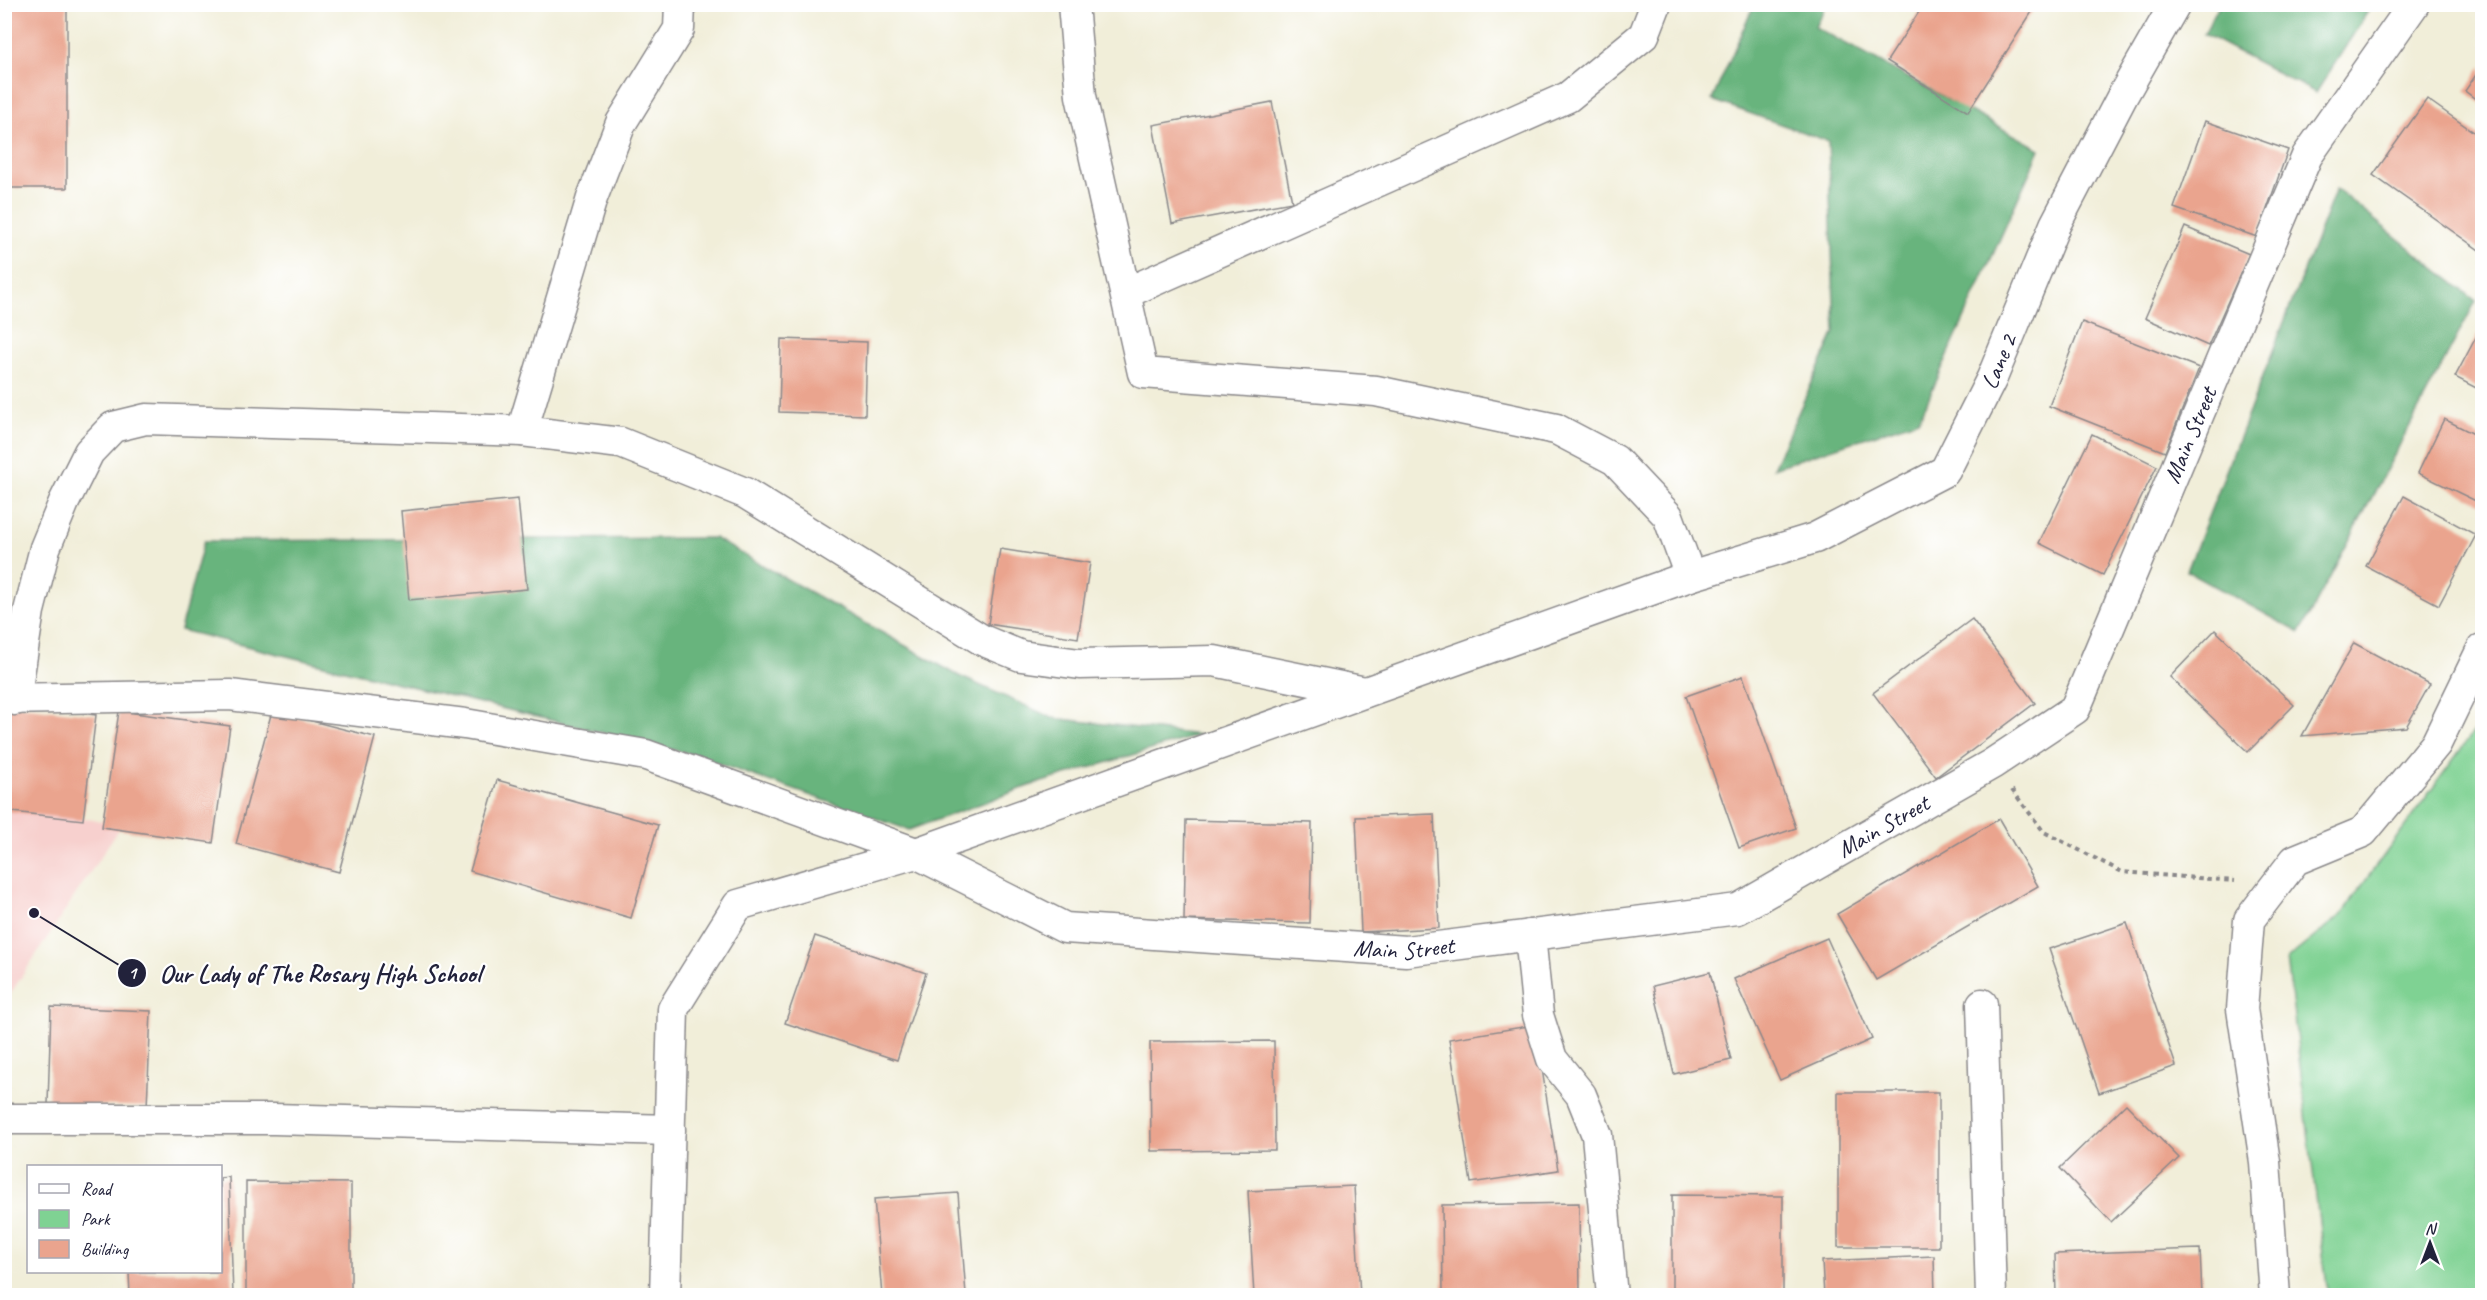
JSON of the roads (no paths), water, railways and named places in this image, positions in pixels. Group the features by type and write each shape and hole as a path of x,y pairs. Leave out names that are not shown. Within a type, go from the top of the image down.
{"street":[{"path":"522,431 592,198 621,123 679,29 680,4"},
{"path":"1073,4 1081,96 1143,373 1376,391 1557,429 1614,460 1668,516 1690,576"},
{"path":"1126,293 1568,97 1644,35 1656,4"},
{"name":"Lane 2","path":"665,1296 673,1009 738,905 916,853 1690,576 1815,538 1945,471 1992,378 2055,225 2123,94 2175,4"},
{"name":"Main Street","path":"10,700 230,695 465,724 646,755 916,853 1065,928 1406,951 1738,909 1992,764 2075,710 2307,156 2414,4"},
{"path":"10,700 45,548 89,452 113,427 146,419 522,431 621,443 745,493 982,640 1021,656 1080,664 1214,661 1365,692"},
{"path":"2275,1296 2265,1162 2242,1009 2248,920 2295,860 2363,832 2436,744 2482,649"},
{"path":"1530,935 1538,1015 1552,1059 1581,1095 1597,1135 1612,1296"},
{"path":"1982,1004 1991,1296"},
{"path":"4,1119 274,1119 670,1130"}],"place":[{"name":"Our Lady of The Rosary High School","path":"34,913"}]}
